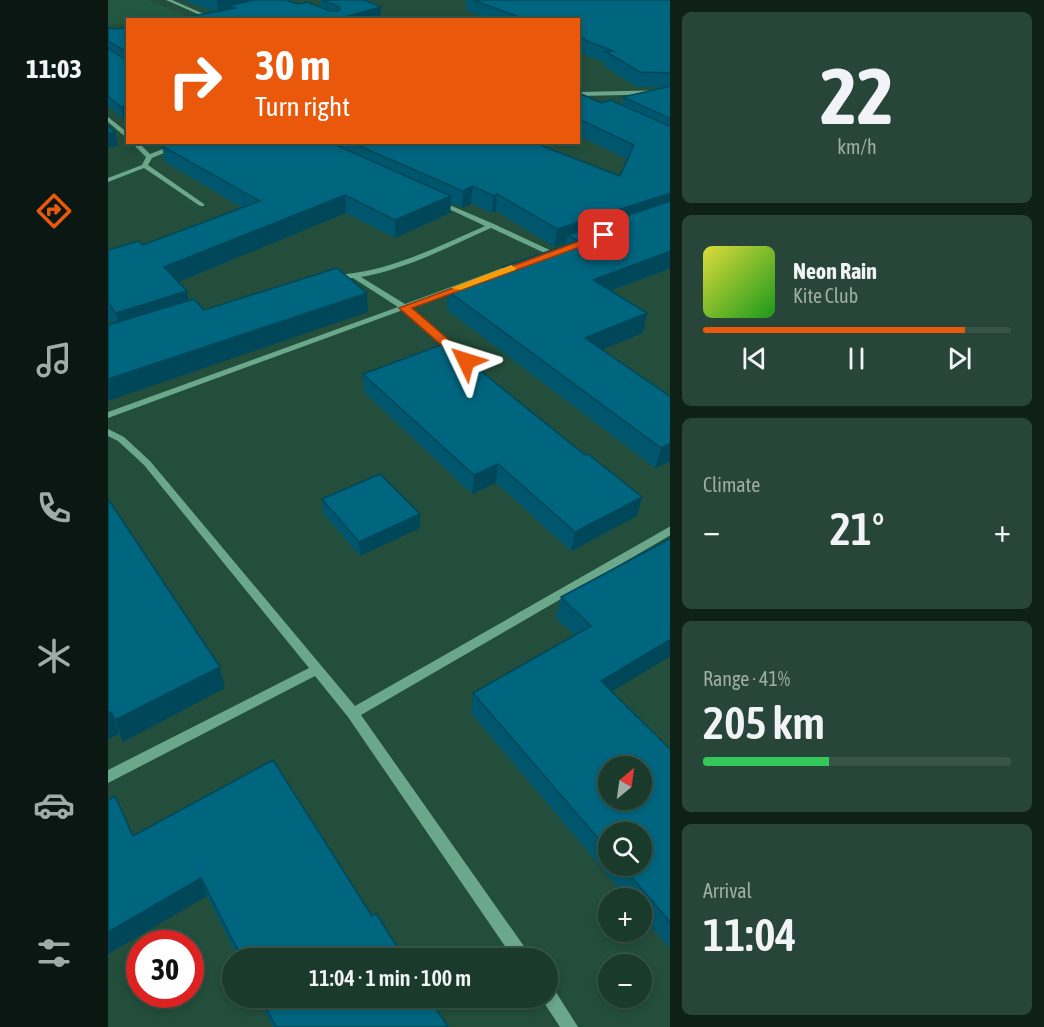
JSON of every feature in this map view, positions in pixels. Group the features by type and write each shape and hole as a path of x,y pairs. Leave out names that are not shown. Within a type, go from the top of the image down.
{"street":[{"path":"168,0 211,18 222,15"},
{"path":"580,96 670,92"},
{"path":"580,97 589,103"},
{"path":"108,119 126,135"},
{"path":"136,144 149,157"},
{"path":"108,180 145,166 149,157 183,144"},
{"path":"145,166 202,205"},
{"path":"428,198 552,253"},
{"path":"321,277 356,278 394,267 492,225"},
{"path":"542,257 562,249"},
{"path":"108,414 521,265"},
{"path":"356,278 404,308 466,361"},
{"path":"108,432 121,439 147,463 352,713 515,948"},
{"path":"352,713 670,530"},
{"path":"108,777 317,669"},
{"path":"557,1008 570,1027"}],"shaded area":[{"path":"108,0 149,0 190,18 126,18 126,23 108,25"}],"building":[{"path":"254,0 286,0 298,4 307,2 330,11 338,11 340,9 338,6 322,0 364,0 381,7 342,18 181,18 236,8 228,6"},
{"path":"473,0 670,0 670,73 640,72 606,52 613,51 587,41 580,37 580,18 522,18"},
{"path":"126,27 126,51 108,41 108,28"},
{"path":"108,48 126,59 126,106 121,107 108,96"},
{"path":"670,86 670,119 623,97"},
{"path":"580,93 601,103 611,100 670,127 670,193 557,229 497,194 494,196 473,186 463,191 355,144 537,144 620,176 634,145 580,119"},
{"path":"108,126 115,132 108,133"},
{"path":"167,144 334,144 451,196 395,220 345,195 164,267 187,291 116,313 108,303 108,250 139,241 143,245 260,201 162,146"},
{"path":"670,201 670,251 593,280 647,313 585,338 670,396 670,444 661,448 448,291 508,270 503,267 578,241 568,235"},
{"path":"337,268 367,293 108,379 108,325 194,299 204,310"},
{"path":"446,343 585,455 588,454 642,497 575,532 498,464 474,475 363,374"},
{"path":"380,474 420,514 359,542 322,499"},
{"path":"108,499 220,667 115,720 111,712 108,714"},
{"path":"670,539 670,640 601,681 670,749 670,922 652,901 652,888 641,888 631,876 652,876 652,822 598,822 598,838 473,693 591,626 561,597"},
{"path":"273,760 372,916 376,913 398,948 237,948 201,878 108,932 108,800 115,796 133,836"},
{"path":"266,1008 436,1008 448,1027 276,1027"}],"slow traffic":[{"path":"456,288 511,268"}],"route":[{"path":"466,361 404,308 604,235"}]}
